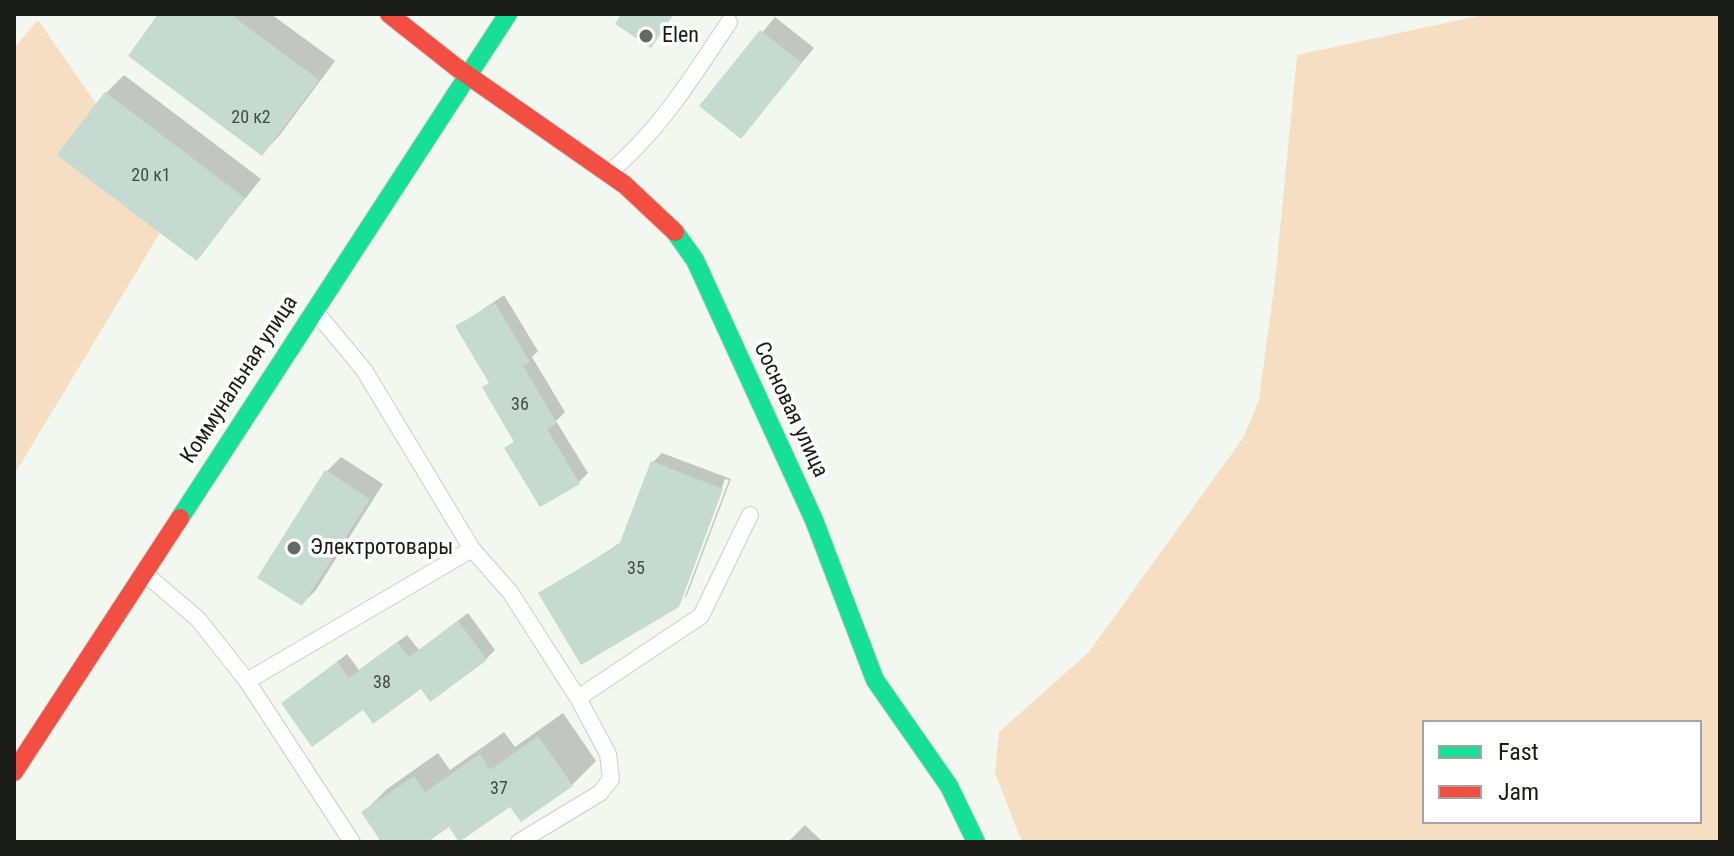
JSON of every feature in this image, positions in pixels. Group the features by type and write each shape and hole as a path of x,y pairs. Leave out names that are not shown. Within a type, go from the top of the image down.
{"street":[{"name":"Сосновая улица","path":"389,14 467,75 646,200 666,220 695,260 814,520 875,680 949,786 976,842"},
{"name":"Коммунальная улица","path":"14,772 508,14"}],"lane":[{"path":"608,173 628,157 688,85 729,22"},
{"path":"314,310 364,370 472,549 510,592 578,698 608,754 611,779 600,793 519,842"},
{"path":"578,698 701,616 750,515"},
{"path":"247,681 472,549"},
{"path":"144,573 198,619 247,681 352,842"}],"shaded area":[{"path":"1487,14 1720,14 1720,842 1022,842 995,773 999,732 1089,652 1243,438 1259,400 1276,272 1297,55"},
{"path":"38,20 172,213 14,475 14,48"}],"building":[{"path":"158,14 230,14 319,80 262,156 128,56"},
{"name":"Elen","path":"621,14 674,14 651,48 615,24"},
{"path":"760,30 802,63 741,139 699,106"},
{"path":"105,92 245,198 197,261 57,155"},
{"path":"495,303 530,362 523,366 557,423 547,429 580,484 540,507 504,448 514,442 482,387 489,383 455,326"},
{"path":"651,461 723,489 679,607 581,665 538,593 619,545"},
{"path":"325,470 370,499 302,606 257,578"},
{"path":"458,621 487,660 430,702 421,689 373,724 363,710 312,747 281,703 337,662 349,678 397,642 409,657"},
{"path":"538,736 573,786 521,822 510,807 459,842 449,827 428,842 381,842 361,812 414,776 425,792 480,754 490,770"}],"traffic: fast":[{"path":"180,518 508,14"},
{"path":"675,232 695,260 814,520 875,680 949,786 976,842"}],"traffic: jam":[{"path":"389,14 456,67 625,185 675,232"},
{"path":"14,772 180,518"}],"place":[{"name":"Elen","path":"646,36"},
{"name":"Электротовары","path":"294,548"}]}
